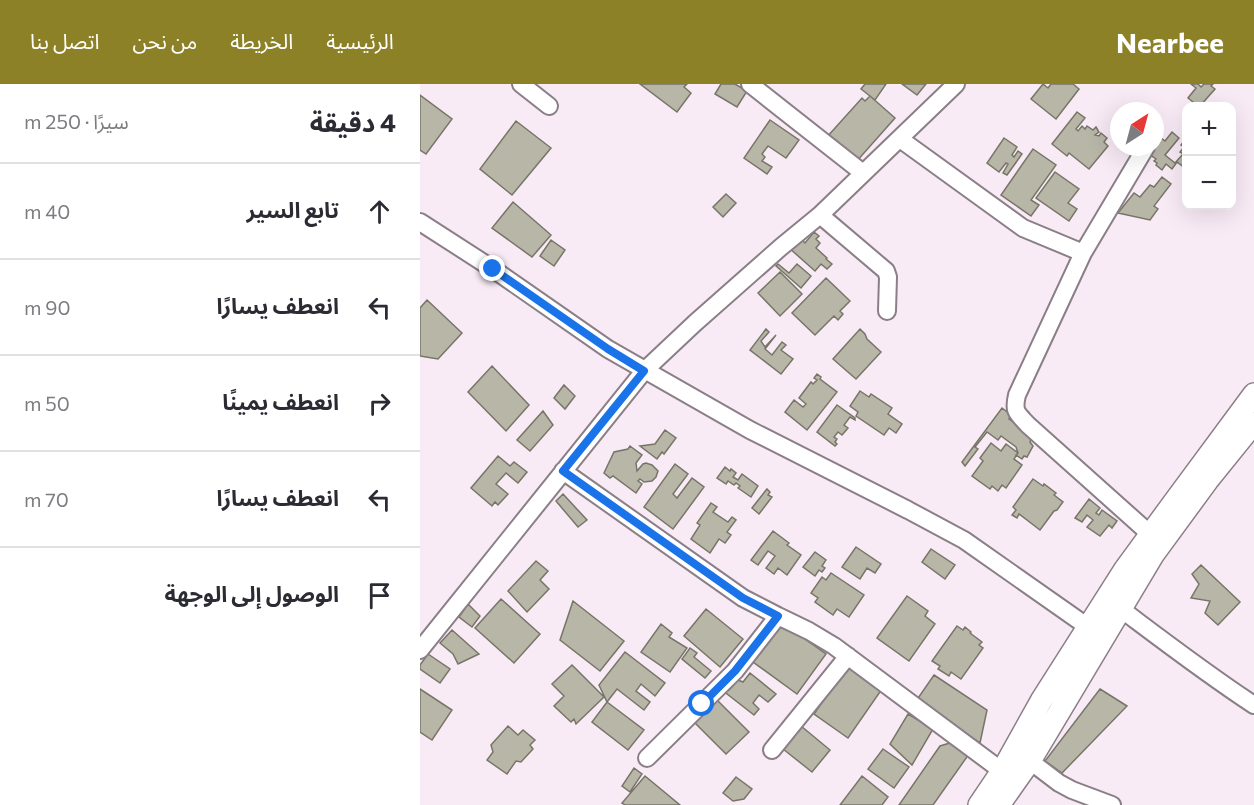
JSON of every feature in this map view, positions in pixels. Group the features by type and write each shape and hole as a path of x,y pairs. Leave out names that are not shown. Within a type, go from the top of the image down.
{"street":[{"path":"521,84 549,106"},
{"path":"750,84 863,173"},
{"path":"420,650 644,371 695,323 820,215 956,84"},
{"path":"900,139 1023,228 1083,253"},
{"path":"1141,156 1083,253 1014,406 1028,425 1150,534"},
{"path":"820,215 886,271 888,277 887,311"},
{"path":"420,222 644,371 750,430 964,540 1088,627"},
{"path":"979,805 1002,771 1041,701 1125,569 1254,394"},
{"path":"999,805 1030,760 1153,555 1208,480 1254,423"},
{"path":"563,471 743,598 809,631 848,656 1002,771"},
{"path":"1122,609 1180,654 1254,705"},
{"path":"646,758 735,671 778,616"},
{"path":"772,750 848,656"},
{"path":"1030,760 1059,783 1112,805"}],"building":[{"path":"640,84 687,84 684,87 691,93 677,112"},
{"path":"721,84 735,84 747,91 737,107 715,94"},
{"path":"865,84 886,84 875,100 861,89"},
{"path":"902,84 926,84 917,95"},
{"path":"1043,84 1048,88 1051,84 1073,84 1079,89 1056,119 1031,99"},
{"path":"1191,84 1198,84 1201,87 1204,84 1213,84 1211,86 1215,89 1204,102 1193,102 1188,98 1196,88"},
{"path":"420,95 452,119 426,154 420,150"},
{"path":"870,96 895,118 856,162 827,137 862,98 865,101"},
{"path":"1077,112 1085,118 1076,129 1078,131 1082,126 1093,130 1096,127 1099,132 1095,135 1099,136 1101,133 1107,138 1104,142 1108,146 1089,169 1069,153 1067,156 1052,144"},
{"path":"770,120 799,140 786,158 768,146 762,154 765,157 762,161 772,167 767,174 744,158"},
{"path":"516,121 551,148 512,195 480,169"},
{"path":"1172,132 1179,138 1165,155 1175,163 1182,155 1182,166 1177,162 1172,169 1166,164 1162,170 1156,165 1154,161 1156,159 1152,156 1164,156 1165,141"},
{"path":"1004,138 1017,147 1012,155 1014,157 1018,151 1022,154 1007,175 1003,173 1008,164 1006,163 999,172 987,163"},
{"path":"1033,149 1056,165 1031,200 1039,205 1031,216 1001,195"},
{"path":"1055,172 1079,189 1068,203 1077,209 1069,221 1036,198"},
{"path":"1162,177 1171,184 1154,206 1158,209 1150,220 1118,213 1134,193 1140,197 1150,185 1154,187"},
{"path":"726,194 736,203 723,217 713,207"},
{"path":"513,202 551,235 532,257 492,228"},
{"path":"814,232 819,236 816,239 820,243 816,248 832,264 827,269 821,264 815,271 788,247 798,236 805,243"},
{"path":"551,240 565,250 554,266 540,256"},
{"path":"778,264 789,273 797,264 811,276 801,288 776,266"},
{"path":"780,272 802,294 780,316 758,293"},
{"path":"826,278 850,301 840,311 843,314 838,320 834,316 815,335 792,313"},
{"path":"427,300 462,333 438,359 420,356 420,308"},
{"path":"766,329 769,332 761,341 765,347 776,335 765,349 772,355 782,342 786,345 781,350 793,359 781,374 750,350"},
{"path":"860,329 881,352 856,379 833,359"},
{"path":"492,366 529,405 506,431 468,392"},
{"path":"817,374 837,392 807,430 785,412 794,400 803,407 806,404 799,398 811,382 813,384 817,380 814,378"},
{"path":"564,385 575,396 565,409 554,398"},
{"path":"860,391 869,397 871,394 892,408 888,414 902,424 896,433 889,428 884,435 856,416 858,412 850,406"},
{"path":"837,405 855,420 850,417 844,425 848,428 842,435 838,432 834,437 837,439 835,446 817,432"},
{"path":"1002,408 1011,415 1009,419 1023,428 1021,430 1031,439 1033,446 1027,457 1024,456 1022,459 1016,455 1018,453 1016,447 1001,436 998,440 987,432 975,447 978,449 965,466 962,462"},
{"path":"543,411 553,425 530,451 517,440"},
{"path":"665,430 676,438 664,454 662,452 657,459 640,446 655,444"},
{"path":"991,443 1001,451 1006,444 1018,453 1014,459 1022,465 1006,488 1002,485 998,491 992,486 990,489 972,476 983,461 980,458"},
{"path":"630,446 642,455 636,463 637,471 646,463 658,471 652,481 644,482 640,479 638,481 642,484 636,493 613,476 610,478 604,473 614,452 628,449"},
{"path":"498,456 510,466 514,462 527,472 518,483 506,473 496,484 508,494 498,505 495,502 492,506 471,488"},
{"path":"675,464 688,474 673,494 677,498 692,478 704,487 673,529 644,507"},
{"path":"725,467 736,473 733,477 738,480 742,474 758,486 751,497 738,488 740,486 736,483 734,485 728,481 726,484 717,478"},
{"path":"1033,479 1056,493 1054,495 1063,502 1040,530 1019,514 1017,518 1012,515 1016,510 1013,507"},
{"path":"767,489 770,492 768,495 772,497 759,514 752,508"},
{"path":"563,494 587,520 578,527 556,501"},
{"path":"1089,499 1100,508 1096,513 1099,515 1102,510 1117,521 1112,528 1109,525 1100,536 1087,527 1093,520 1087,515 1082,522 1075,518"},
{"path":"711,503 717,507 713,512 728,522 732,517 736,520 727,532 731,535 725,543 719,539 710,553 691,539 700,525 697,523"},
{"path":"773,531 801,555 787,575 778,568 774,574 766,568 775,556 768,551 758,565 751,560"},
{"path":"856,547 881,564 875,573 867,568 860,579 842,567"},
{"path":"931,549 955,565 945,579 922,562"},
{"path":"815,552 826,560 822,566 825,568 822,572 819,570 815,576 803,567"},
{"path":"536,561 548,571 540,580 549,589 527,612 508,591"},
{"path":"1201,565 1240,602 1218,625 1205,613 1210,601 1191,598 1199,584 1192,574"},
{"path":"831,573 864,595 849,617 837,609 833,615 815,602 818,598 811,593 822,577 826,580"},
{"path":"907,596 928,611 925,616 935,624 909,661 877,638"},
{"path":"501,599 540,634 514,663 475,628"},
{"path":"573,601 624,641 600,671 560,640"},
{"path":"468,604 480,616 472,627 459,617"},
{"path":"706,609 743,639 720,667 684,636"},
{"path":"781,622 826,654 797,694 753,662"},
{"path":"661,624 672,633 669,637 687,648 670,672 641,652"},
{"path":"957,626 963,630 965,627 971,632 982,642 979,645 983,648 961,679 951,672 949,676 938,669 940,666 932,661"},
{"path":"452,630 479,654 458,664 453,654 440,643"},
{"path":"690,648 697,653 694,657 711,671 705,678 682,659"},
{"path":"625,652 665,683 655,696 641,684 636,691 650,702 644,710 617,689 607,702 599,685"},
{"path":"428,654 450,669 440,683 420,669 420,665"},
{"path":"572,665 604,697 576,724 574,719 571,722 554,706 564,696 552,684"},
{"path":"848,665 882,689 848,738 814,714"},
{"path":"750,673 776,694 768,702 759,695 753,703 759,709 754,715 722,690 729,690 738,680 743,682"},
{"path":"934,675 987,710 980,743 916,701"},
{"path":"420,689 452,710 432,740 420,732"},
{"path":"1100,689 1127,706 1062,773 1045,761"},
{"path":"717,700 749,732 726,754 695,723"},
{"path":"607,702 644,730 628,750 592,722"},
{"path":"908,714 933,729 912,765 890,744"},
{"path":"508,726 518,735 523,730 535,740 530,745 533,749 521,762 516,761 507,774 487,760 493,752 491,745"},
{"path":"801,726 830,750 812,772 783,749"},
{"path":"953,742 969,754 933,805 899,805 940,746"},
{"path":"883,749 909,767 894,788 868,769"},
{"path":"634,768 642,774 630,792 622,786"},
{"path":"645,776 680,805 625,805 622,803"},
{"path":"862,776 888,797 882,805 840,805"},
{"path":"736,777 752,789 744,799 733,801 723,793"}],"route":[{"path":"493,269 608,349 644,371 563,471 743,598 778,616 735,671 702,704"}]}
